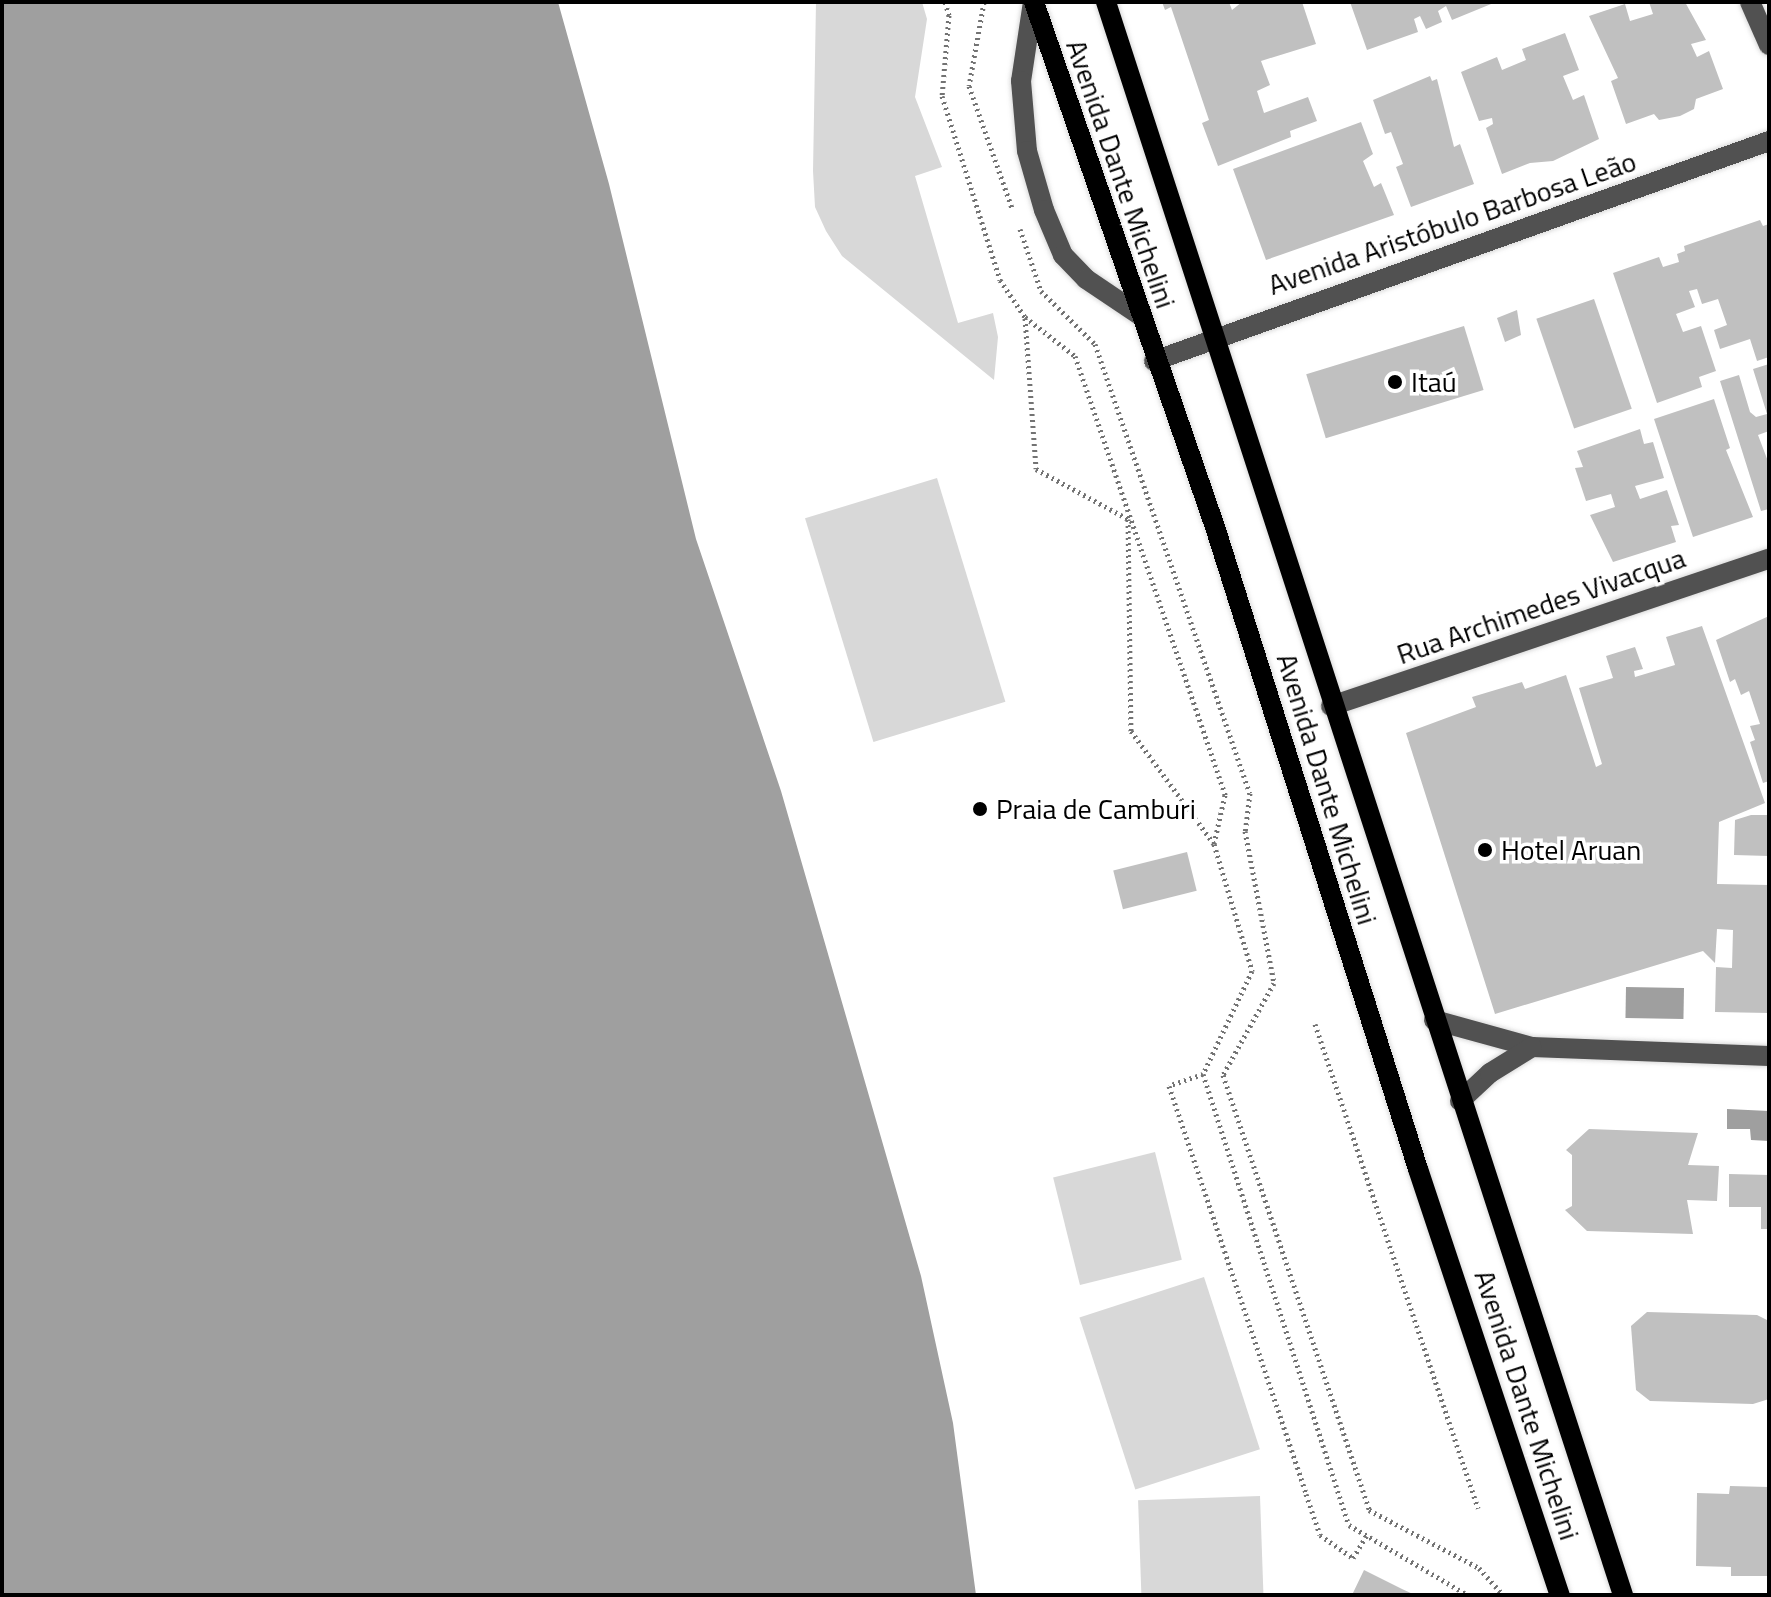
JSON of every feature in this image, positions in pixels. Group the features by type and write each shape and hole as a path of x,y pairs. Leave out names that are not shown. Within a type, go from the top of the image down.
{"main road":[{"name":"Avenida Dante Michelini","path":"1034,2 1154,361 1216,530 1418,1169 1560,1595"},
{"name":"Avenida Dante Michelini","path":"1106,2 1331,706 1623,1595"}],"street":[{"path":"1034,2 1021,81 1027,151 1044,210 1063,255 1086,279 1138,314"},
{"path":"1750,2 1769,45"},
{"name":"Avenida Aristóbulo Barbosa Leão","path":"1154,361 1213,337 1769,141"},
{"name":"Rua Archimedes Vivacqua","path":"1331,706 1769,559"},
{"path":"1434,1020 1532,1047 1769,1056"},
{"path":"1460,1101 1490,1073 1532,1047"}],"path":[{"path":"945,2 949,15 942,96 1000,280 1025,317 1075,356 1128,519 1225,795 1214,844"},
{"path":"984,2 969,86 1041,291 1095,344 1250,793 1245,831 1274,983 1223,1075 1369,1510 1479,1568 1503,1595"},
{"path":"1025,317 1036,469 1128,519"},
{"path":"1128,519 1131,731 1214,844 1252,971 1203,1074 1349,1525 1468,1595"},
{"path":"1315,1024 1478,1508"},
{"path":"1203,1074 1169,1086 1320,1535 1353,1558 1366,1536"}],"shaded area":[{"path":"2,2 558,2 609,184 696,539 781,791 921,1276 953,1423 976,1595 2,1595"},
{"path":"816,2 922,2 927,19 915,97 942,167 915,176 958,323 993,313 998,337 994,380 842,256 826,231 815,207 813,171"},
{"path":"937,478 1005,702 873,742 805,518"},
{"path":"1626,987 1684,988 1683,1019 1625,1018"},
{"path":"1727,1109 1769,1111 1769,1141 1751,1140 1750,1129 1727,1129"},
{"path":"1155,1152 1182,1260 1080,1285 1053,1177"},
{"path":"1204,1277 1260,1449 1135,1490 1079,1317"},
{"path":"1260,1496 1263,1595 1141,1595 1138,1500"}],"building":[{"path":"1162,2 1229,2 1232,10 1242,2 1302,2 1316,44 1261,61 1270,85 1257,91 1264,113 1308,97 1317,121 1290,131 1291,137 1218,166 1202,123 1209,120 1171,7 1165,10"},
{"path":"1350,2 1496,2 1452,20 1446,6 1438,11 1442,22 1426,29 1420,16 1414,19 1418,32 1367,50"},
{"path":"1649,2 1685,2 1706,40 1691,44 1697,57 1709,51 1723,89 1696,99 1694,109 1680,116 1659,120 1654,114 1626,124 1611,81 1618,78 1589,16 1625,4 1630,21 1653,14"},
{"path":"1565,33 1579,70 1563,76 1573,100 1584,95 1599,139 1553,161 1530,163 1502,174 1486,128 1493,124 1492,118 1479,121 1461,72 1497,57 1502,70 1526,60 1522,49"},
{"path":"1430,76 1432,81 1437,79 1454,147 1460,144 1474,184 1411,207 1396,167 1403,164 1391,132 1385,134 1373,100"},
{"path":"1361,122 1373,154 1363,161 1374,187 1381,183 1394,215 1266,260 1233,169"},
{"path":"1760,220 1763,226 1769,224 1769,357 1757,361 1750,339 1720,349 1714,330 1727,325 1718,299 1702,304 1697,289 1689,291 1695,307 1676,314 1683,332 1701,326 1716,371 1699,377 1702,387 1657,403 1613,273 1659,257 1663,267 1679,262 1677,254 1685,251 1684,246"},
{"path":"1594,299 1632,409 1574,429 1536,319"},
{"path":"1517,310 1521,335 1505,342 1497,318"},
{"name":"Itaú","path":"1464,326 1484,390 1326,438 1306,374"},
{"path":"1769,364 1769,431 1758,435 1769,464 1769,509 1761,511 1720,381 1739,375 1750,412 1756,417 1767,414 1753,369"},
{"path":"1714,399 1730,448 1726,450 1753,517 1693,537 1654,419"},
{"path":"1640,429 1644,444 1653,442 1664,478 1635,486 1640,499 1667,490 1679,525 1671,526 1676,542 1613,562 1590,515 1615,507 1611,494 1586,501 1575,468 1583,467 1577,451"},
{"path":"1769,616 1769,781 1763,783 1750,742 1755,740 1750,726 1760,724 1749,691 1741,695 1735,679 1730,682 1716,640"},
{"path":"1702,626 1765,803 1719,822 1717,884 1769,885 1769,1013 1715,1012 1716,967 1732,968 1733,930 1717,929 1715,963 1703,951 1495,1014 1406,733 1476,707 1472,697 1522,682 1525,689 1566,675 1596,767 1602,764 1579,688 1613,678 1606,656 1635,647 1643,669 1634,671 1635,677 1675,665 1666,637"},
{"path":"1751,815 1769,815 1769,856 1734,855 1735,820"},
{"path":"1187,852 1197,891 1123,909 1113,870"},
{"path":"1589,1129 1698,1133 1688,1165 1719,1166 1717,1201 1687,1200 1693,1234 1587,1231 1565,1210 1572,1206 1572,1155 1566,1150"},
{"path":"1729,1174 1769,1175 1769,1229 1761,1229 1761,1207 1729,1207"},
{"path":"1647,1312 1757,1315 1769,1321 1769,1399 1753,1404 1650,1401 1636,1390 1631,1326"},
{"path":"1730,1486 1769,1487 1769,1576 1731,1576 1731,1567 1696,1566 1697,1493 1729,1494"},
{"path":"1364,1570 1402,1589 1415,1595 1352,1595"}],"place":[{"name":"Itaú","path":"1395,382"},
{"name":"Praia de Camburi","path":"980,809"},
{"name":"Hotel Aruan","path":"1485,850"}]}
